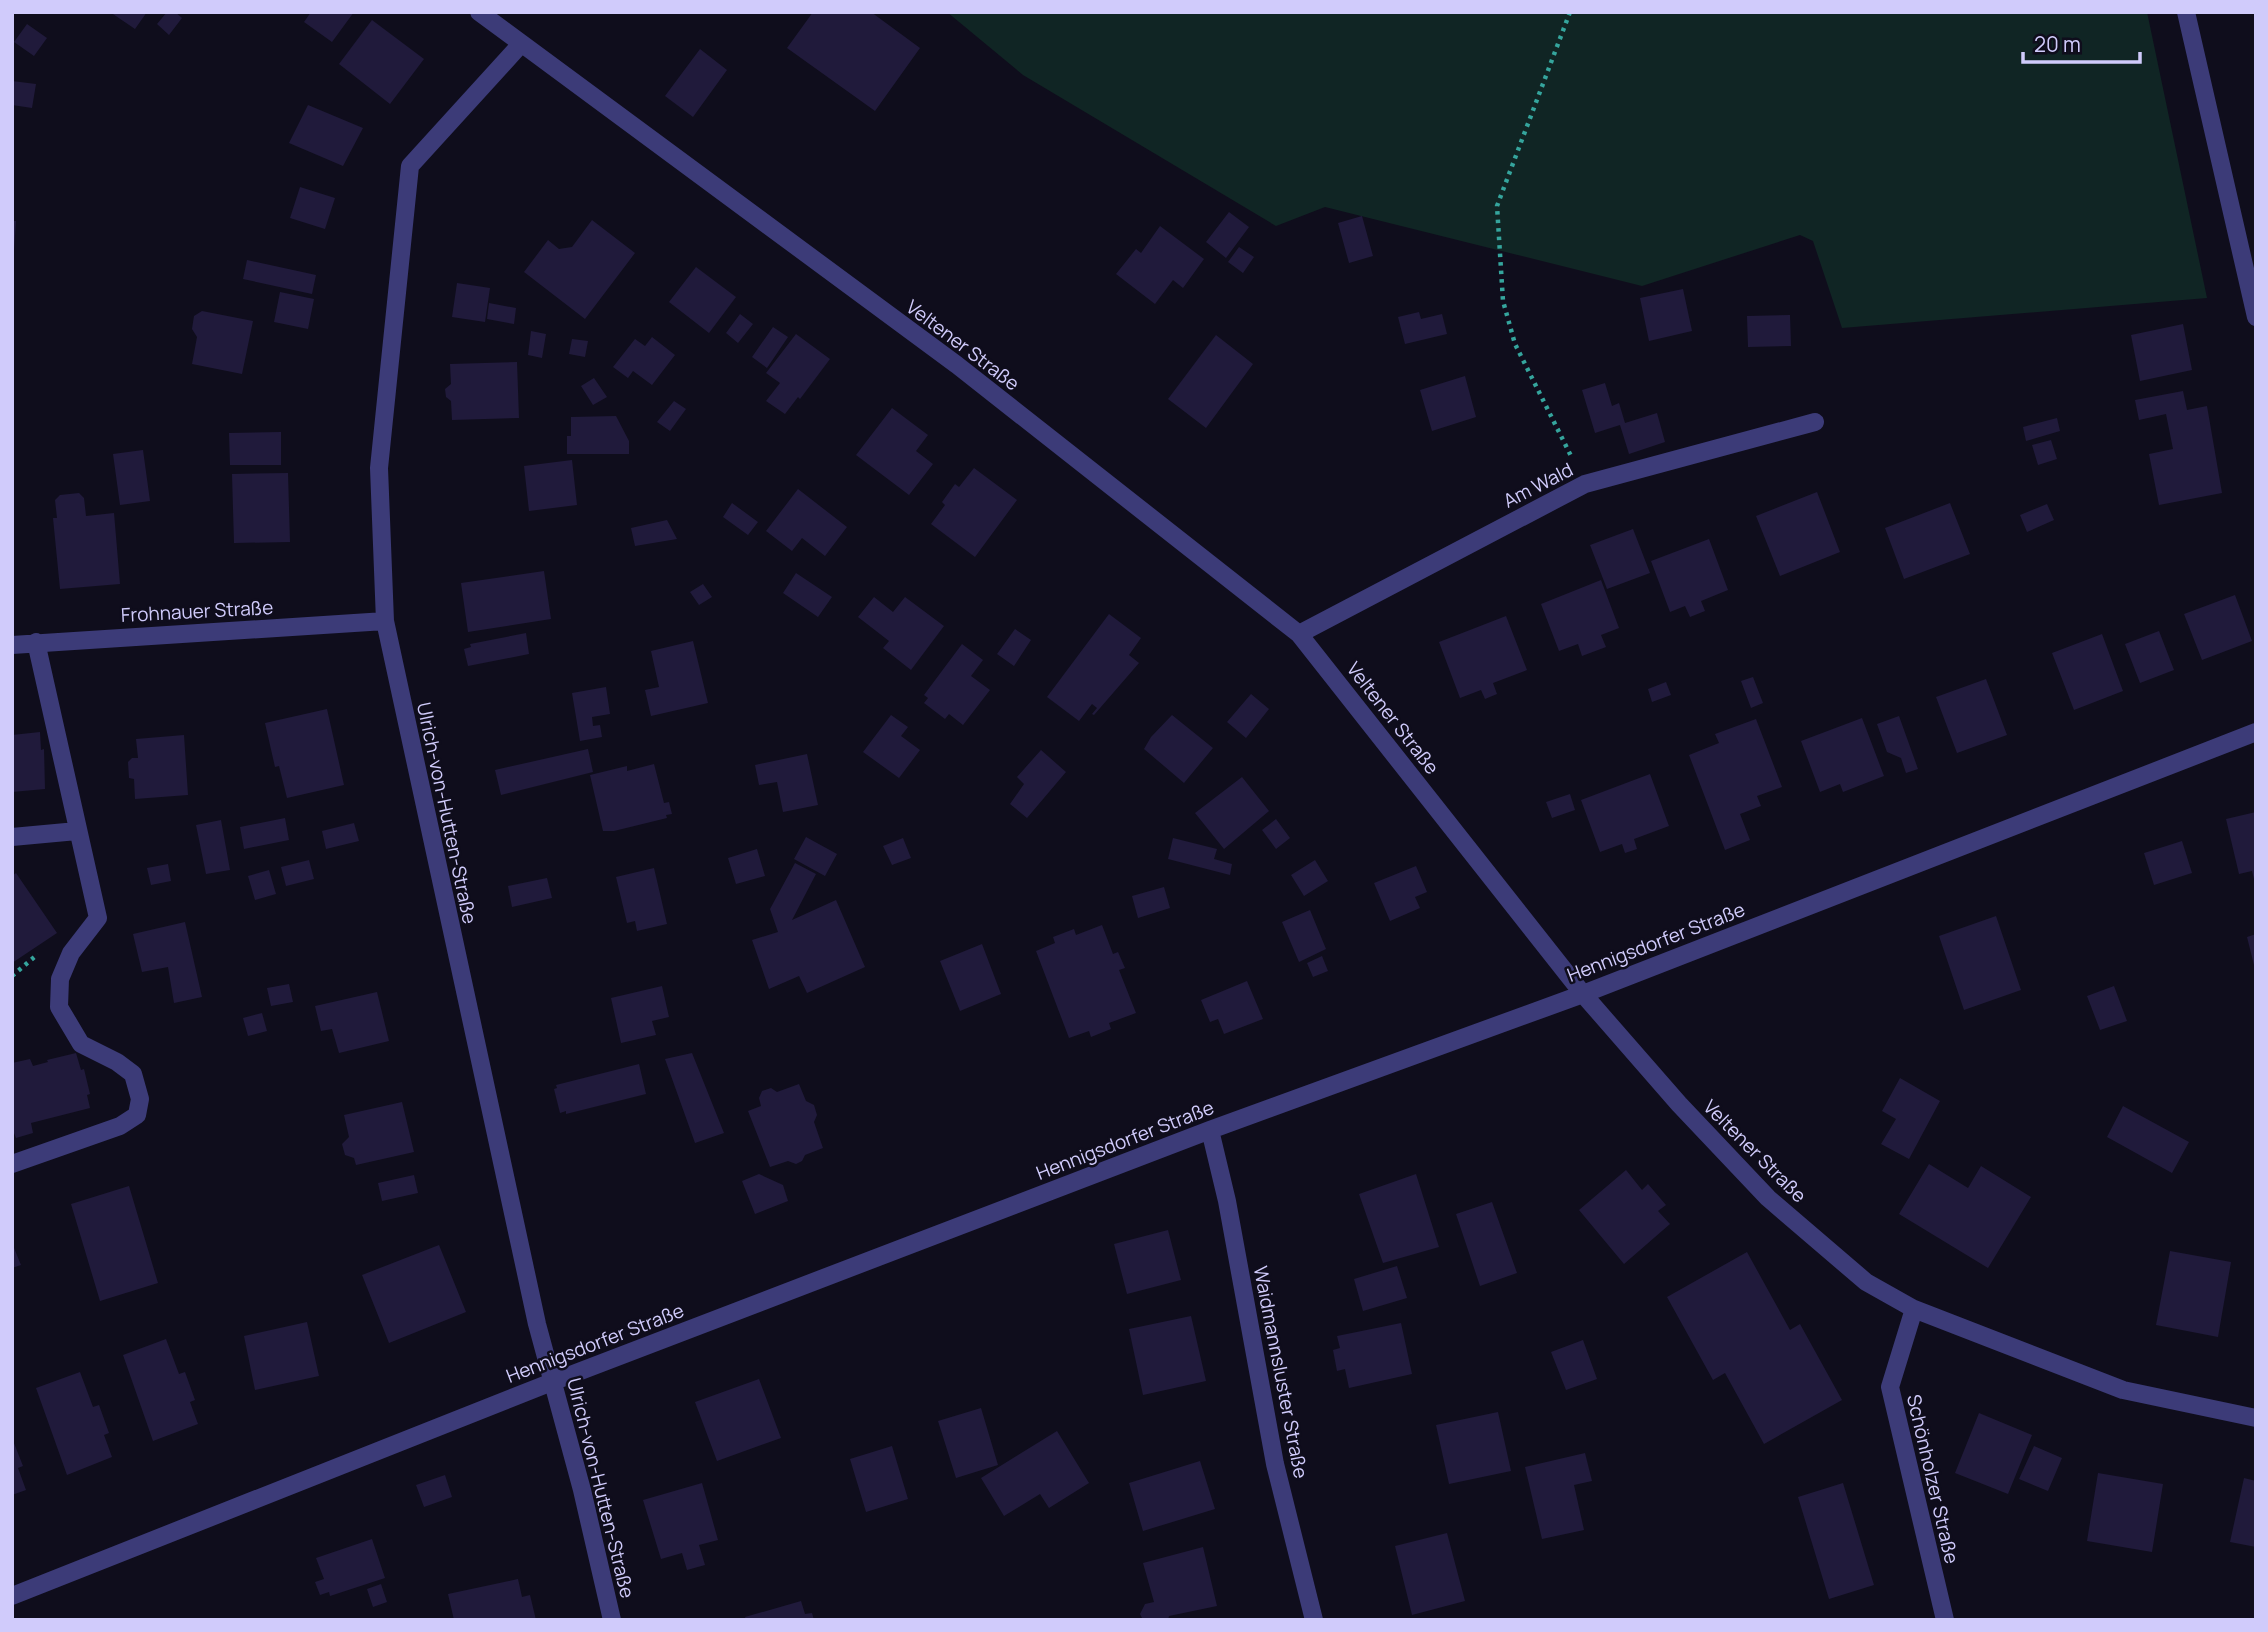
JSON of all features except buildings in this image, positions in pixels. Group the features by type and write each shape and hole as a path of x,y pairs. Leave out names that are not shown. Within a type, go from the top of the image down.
{"street":[{"name":"Veltener Straße","path":"479,12 957,365 1299,634 1583,994 1679,1104 1768,1198 1867,1282 1914,1309 2123,1390 2256,1418"},
{"path":"2186,12 2256,317"},
{"name":"Ulrich-von-Hutten-Straße","path":"521,44 410,166 379,468 384,621 537,1324 582,1490 612,1620"},
{"name":"Am Wald","path":"1299,634 1585,484 1815,422"},
{"name":"Frohnauer Straße","path":"12,645 384,621"},
{"path":"12,1164 120,1126 137,1115 140,1099 133,1074 117,1062 81,1044 59,1007 60,979 71,953 98,918 36,642"},
{"name":"Hennigsdorfer Straße","path":"12,1596 552,1382 1210,1130 1583,994 2256,732"},
{"path":"12,837 77,831"},
{"name":"Waidmannsluster Straße","path":"1210,1130 1227,1200 1275,1464 1314,1620"},
{"name":"Schönholzer Straße","path":"1914,1309 1890,1387 1945,1620"}],"path":[{"path":"1570,12 1497,206 1503,301 1515,344 1585,484"}],"green space":[{"path":"947,12 2147,12 2207,298 1842,328 1813,241 1800,235 1642,286 1325,207 1276,226 1023,75"}]}
